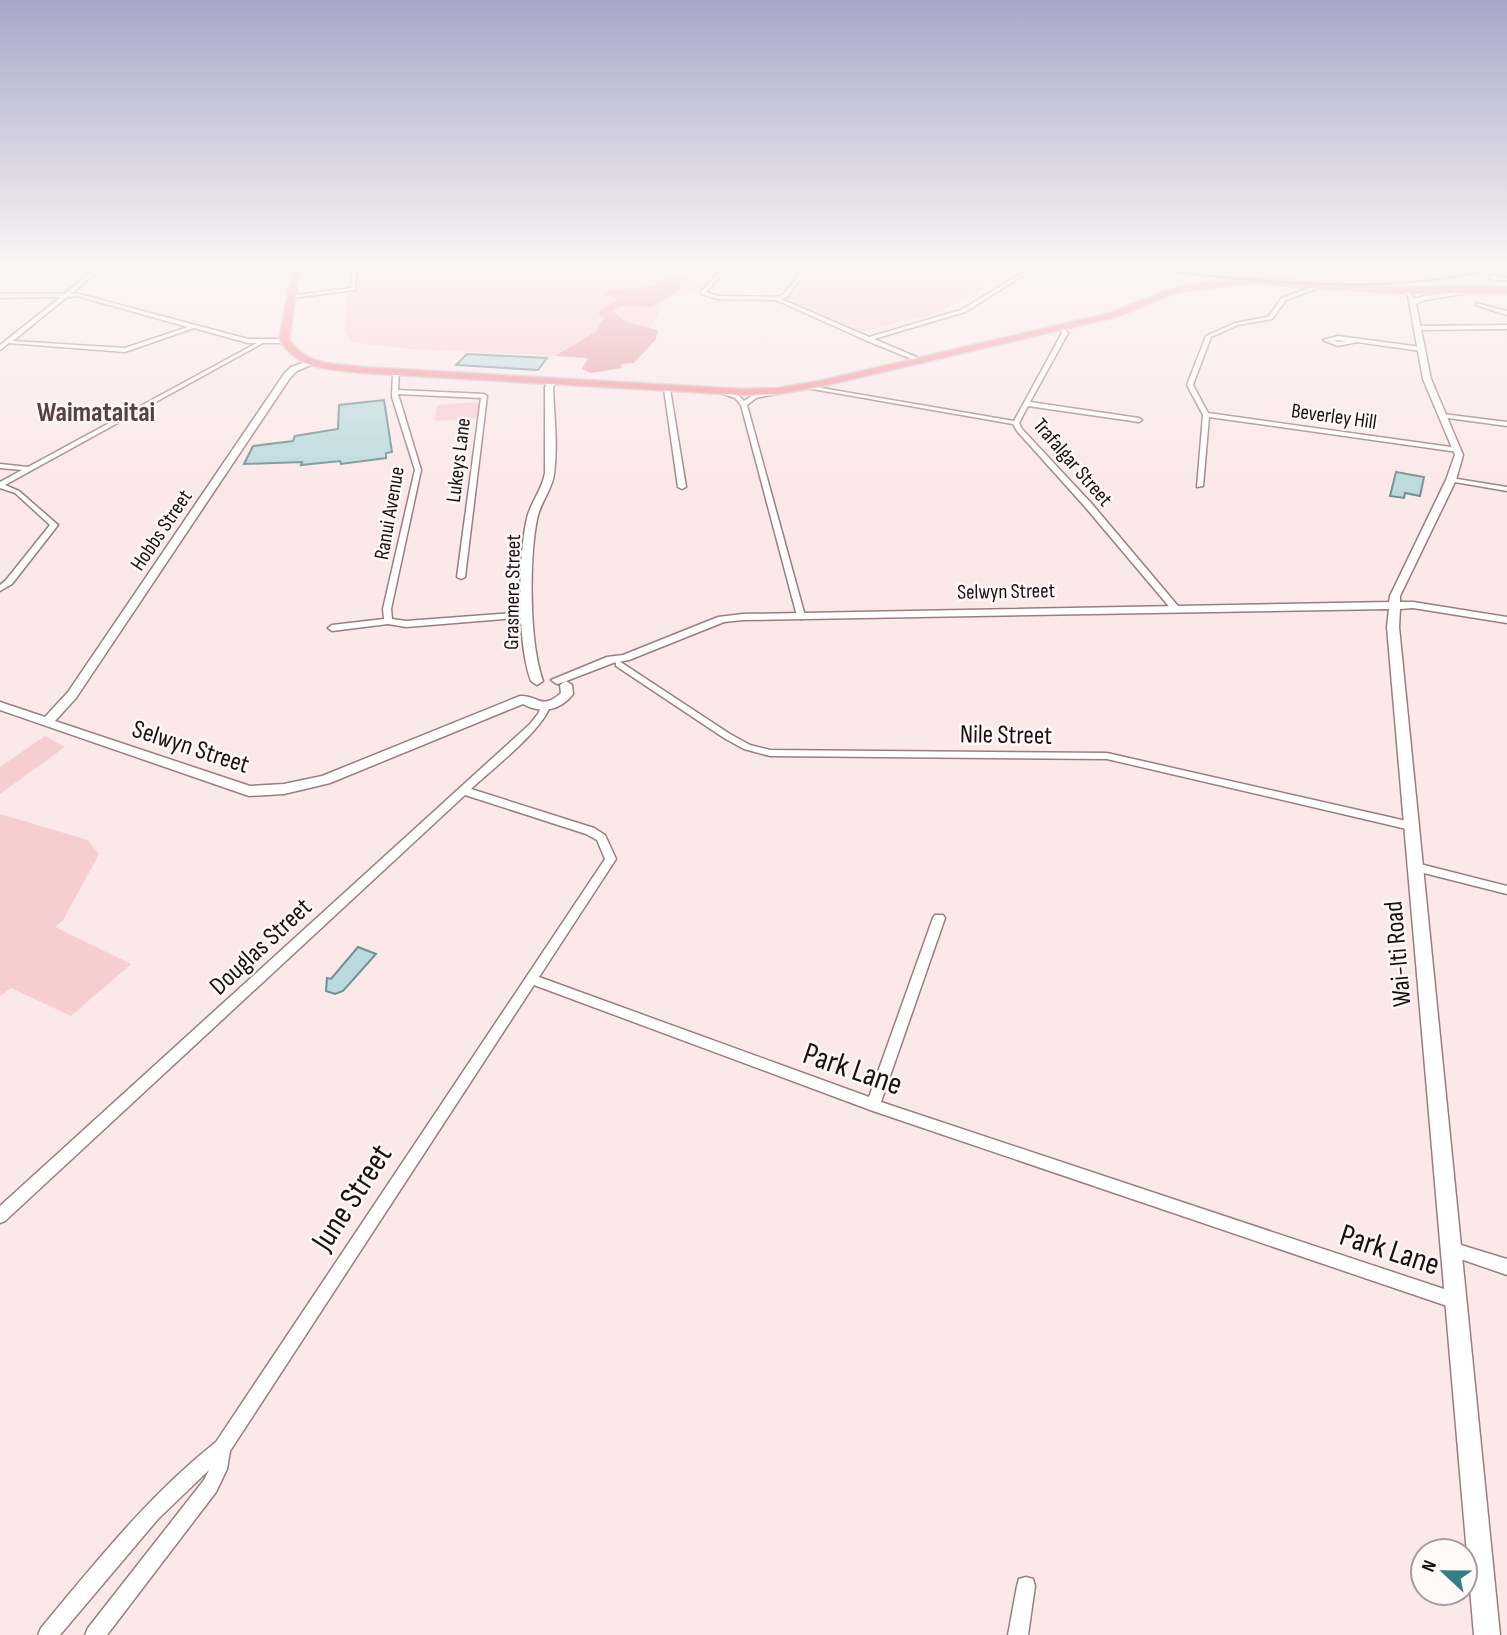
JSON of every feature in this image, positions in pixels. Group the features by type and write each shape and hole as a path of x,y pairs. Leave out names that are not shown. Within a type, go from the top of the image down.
{"highway":[{"path":"285,341 294,354 308,363 336,368 718,391 804,387 999,341"},
{"path":"394,388 407,378 438,374"}],"street":[{"path":"0,348 10,342 125,350 150,341"},
{"path":"253,341 281,341"},
{"path":"873,341 919,360"},
{"name":"Trafalgar Street","path":"1061,341 1016,422 1019,430 1041,457 1089,506 1175,608"},
{"path":"1199,486 1206,415 1190,385 1207,341"},
{"path":"1357,341 1420,349"},
{"path":"1419,341 1427,380 1458,450"},
{"path":"0,486 260,343"},
{"name":"Hobbs Street","path":"47,722 72,695 287,376 294,369 308,363"},
{"name":"Ranui Avenue","path":"388,621 387,609 418,470 394,388 396,372"},
{"name":"Grasmere Street","path":"537,681 530,666 527,615 532,516 547,489 550,469 549,387 552,381"},
{"path":"804,387 1016,422"},
{"name":"Lukeys Lane","path":"394,388 484,396 461,577"},
{"path":"667,388 682,487"},
{"path":"744,404 754,397 789,389"},
{"path":"718,391 736,396 744,404 801,616"},
{"path":"1028,404 1139,420"},
{"name":"Beverley Hill","path":"1206,415 1458,450"},
{"path":"1443,416 1507,424"},
{"name":"Wai-Iti Road","path":"1458,450 1459,460 1451,480 1395,596 1394,639 1487,1635"},
{"path":"0,466 29,469"},
{"path":"1451,480 1507,489"},
{"path":"0,486 17,492 54,525 9,582 0,589"},
{"name":"Selwyn Street","path":"561,683 722,619 1394,605 1427,606 1507,620"},
{"path":"332,628 388,621 406,624 527,615"},
{"name":"Nile Street","path":"622,661 727,736 747,747 770,753 1107,756 1411,826"},
{"path":"537,681 561,683 568,694 565,698 545,706 532,705 524,698 527,687 537,681"},
{"name":"Selwyn Street","path":"0,706 249,791 284,789 325,780 524,698"},
{"name":"Douglas Street","path":"0,1216 533,726 545,706"},
{"path":"463,790 590,831 601,838 611,859 531,979"},
{"path":"1416,867 1507,890"},
{"path":"873,1105 939,919"},
{"name":"Park Lane","path":"531,979 873,1105 1456,1301"},
{"name":"June Street","path":"48,1635 140,1526 197,1466 222,1448 531,979"},
{"path":"1451,1249 1507,1267"},
{"name":"June Street","path":"94,1635 210,1486 218,1469 222,1448"},
{"path":"1018,1635 1026,1586"}],"shaded area":[{"path":"580,341 654,341 634,363 591,373 582,369 588,358 555,356"},
{"path":"642,341 631,359 410,349 350,342"},
{"path":"480,402 479,418 435,421 437,405"},
{"path":"45,736 65,747 0,794 0,767"},
{"path":"0,814 88,840 99,854 63,920 55,927 131,964 71,1016 11,988 0,996"}],"building":[{"path":"467,354 547,358 538,370 456,365"},
{"path":"384,400 392,452 386,453 386,458 341,464 340,461 301,465 302,462 244,464 253,446 293,441 295,436 338,429 339,405"},
{"path":"1396,472 1424,477 1420,496 1405,493 1404,498 1390,496"},
{"path":"358,947 376,954 343,991 335,994 326,991 327,978 331,979"}],"district":[{"name":"Waimataitai","path":"96,411"}]}
